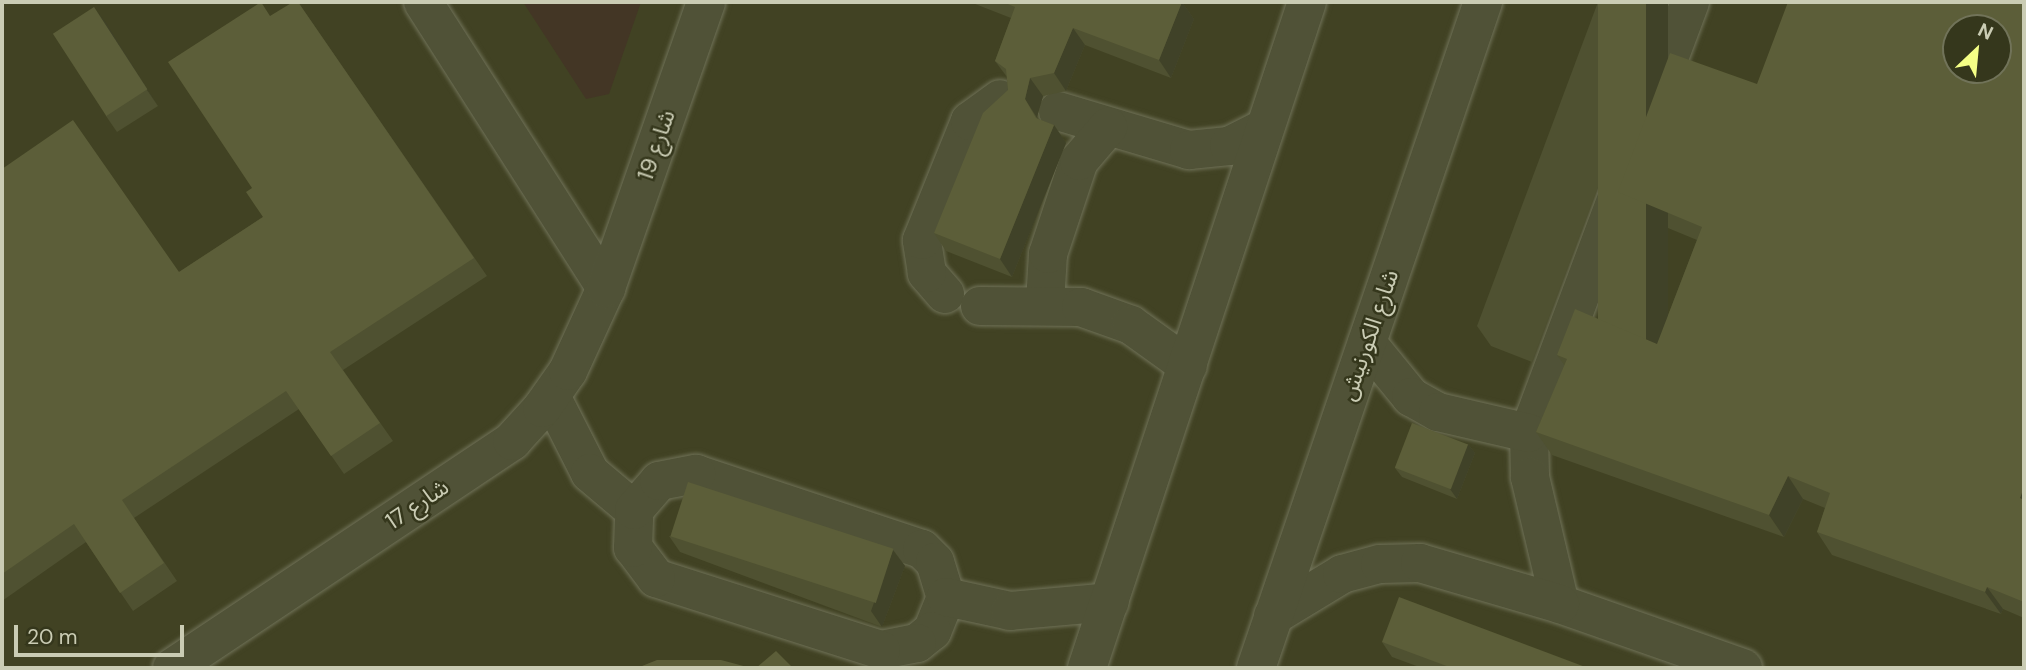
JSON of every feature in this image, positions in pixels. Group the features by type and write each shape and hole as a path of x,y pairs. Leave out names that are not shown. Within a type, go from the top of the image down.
{"street":[{"path":"423,2 606,288"},
{"name":"شارع 19","path":"606,288 706,2"},
{"path":"1087,668 1307,2"},
{"name":"شارع الكورنيش","path":"1256,668 1483,2"},
{"path":"1560,604 1536,521 1529,433 1690,2"},
{"path":"1000,99 970,121 922,240 927,273 962,300 1080,307 1131,325 1188,366"},
{"path":"1058,111 1189,150 1229,146 1265,128"},
{"path":"1045,303 1048,254 1079,161 1108,127"},
{"name":"شارع 17","path":"172,668 512,441 551,396 606,288"},
{"path":"1367,343 1411,397 1438,412 1529,433"},
{"path":"551,396 590,473 634,510"},
{"path":"696,474 913,545 935,562 946,597 932,631 917,643 881,650 656,578 633,548 634,510 659,481 696,474"},
{"path":"1273,617 1342,574 1380,564 1420,563 1560,604 1744,668"},
{"path":"946,597 1010,611 1110,602"}],"shaded area":[{"path":"523,2 641,2 609,94 586,99"}],"building":[{"path":"261,2 270,16 293,2 298,2 474,258 330,352 380,423 331,456 286,391 122,500 164,563 120,593 74,524 2,574 2,169 73,120 179,272 263,217 246,192 252,188 168,62"},
{"path":"1003,2 1182,2 1159,60 1073,28 1054,73 1030,78 1025,99 1036,118 1054,125 1000,259 934,233 983,113 1008,90 1006,69 995,61 1015,7"},
{"path":"1598,2 1646,2 1646,348 1598,348"},
{"path":"1788,2 2024,2 2024,487 2020,498 2024,500 2024,602 1987,587 1985,592 1817,532 1830,493 1788,476 1769,515 1536,432 1567,359 1557,355 1575,309 1657,344 1702,227 1618,192 1670,53 1757,84"},
{"path":"94,7 147,89 106,116 53,34"},
{"path":"1412,423 1468,445 1451,489 1395,468"},
{"path":"688,482 893,549 876,603 670,536"},
{"path":"1399,597 1588,668 1452,668 1382,642"},
{"path":"776,651 793,668 756,668"},
{"path":"657,660 721,660 751,668 637,668"}]}
